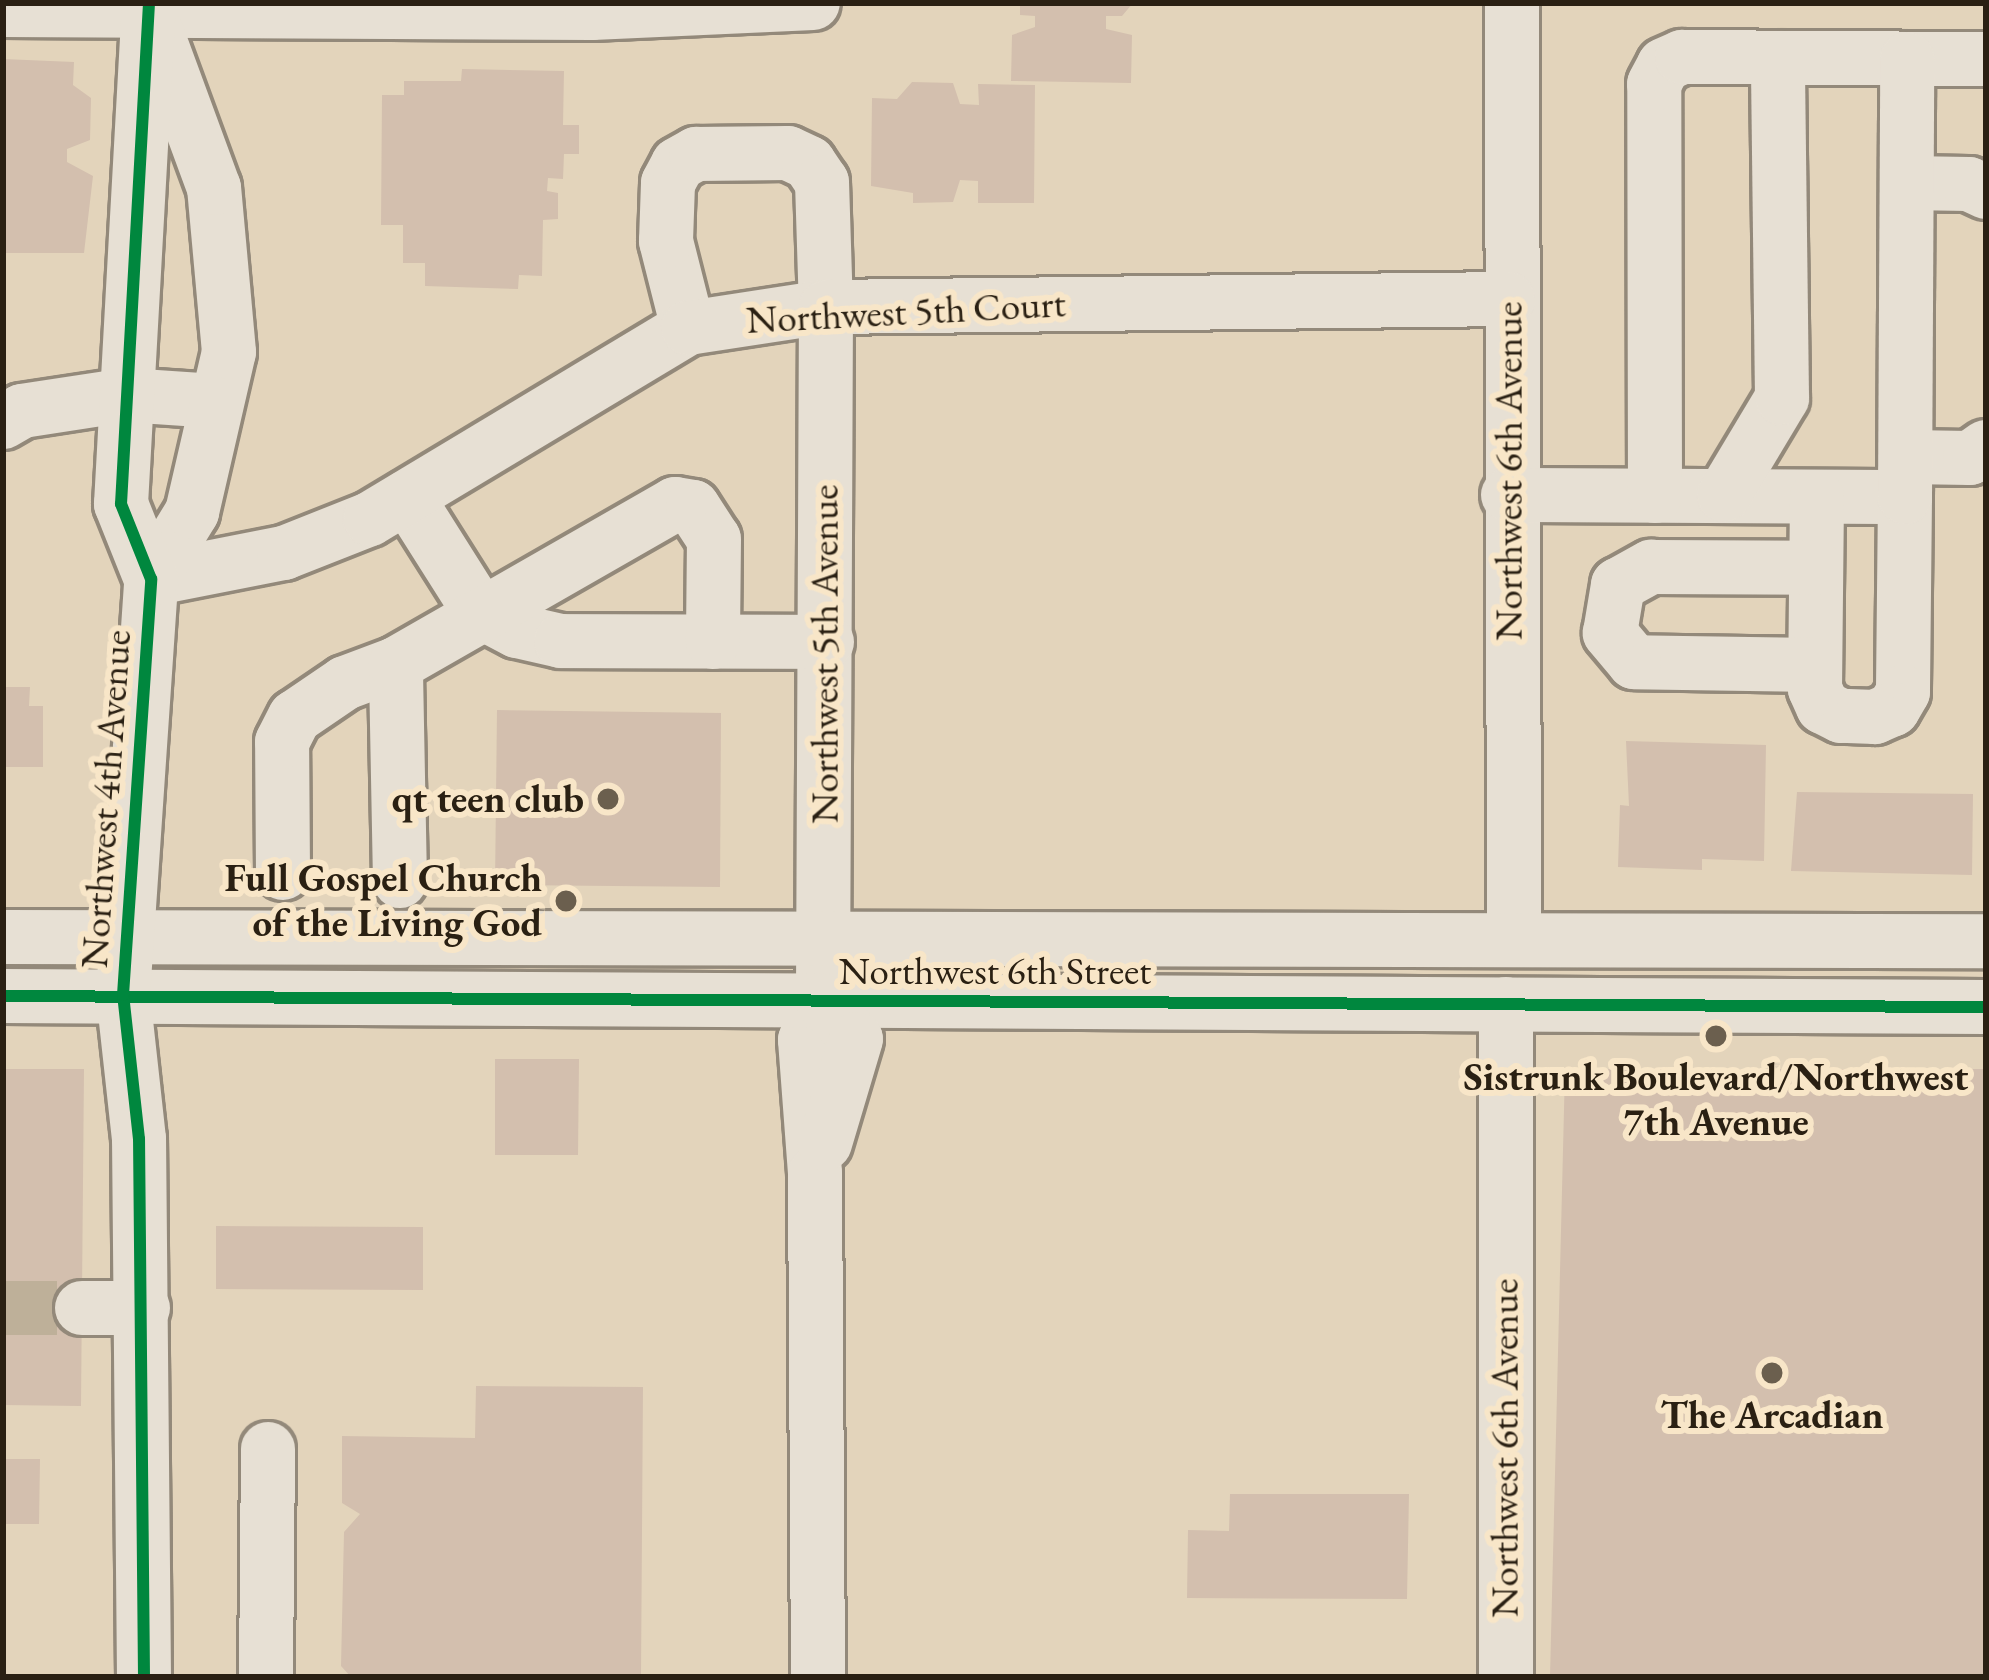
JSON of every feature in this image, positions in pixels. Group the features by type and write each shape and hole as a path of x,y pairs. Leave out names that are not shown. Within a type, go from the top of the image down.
{"street":[{"name":"Northwest 6th Avenue","path":"1512,3 1508,494 1514,940"},
{"path":"3,10 807,6"},
{"name":"Northwest 4th Avenue","path":"143,1677 139,1138 123,995 151,579 121,504 149,7"},
{"name":"Northwest 4th Avenue","path":"149,7 214,188 229,352 192,512 151,579"},
{"path":"1654,496 1654,84 1664,65 1682,57 1986,59"},
{"path":"1724,495 1782,398 1778,58"},
{"path":"1816,497 1816,665 1823,707 1840,716 1875,717 1893,709 1903,692 1907,59"},
{"path":"688,328 666,241 668,183 696,154 788,153 809,163 823,182 826,307"},
{"path":"1907,183 1969,184 1986,192"},
{"name":"Northwest 5th Court","path":"151,579 284,553 407,497 688,328 826,307 1508,299"},
{"name":"Northwest 5th Avenue","path":"818,1677 815,1174 805,1040 823,1000 826,307"},
{"path":"3,422 22,411 126,395 215,400"},
{"path":"1508,494 1816,497 1906,477 1970,458 1986,447"},
{"path":"407,497 479,610 561,641 827,642"},
{"path":"283,873 283,742 295,717 344,683 396,664 479,610 675,504 693,507 713,538 713,642"},
{"path":"1816,568 1651,567 1618,585 1610,633 1634,662 1816,665"},
{"path":"396,664 400,881"},
{"name":"Northwest 6th Street","path":"3,937 1986,941"},
{"name":"Northwest 6th Street","path":"3,995 1986,1007"},
{"name":"Northwest 4th Avenue","path":"139,1138 150,1072 192,995"},
{"name":"Northwest 6th Avenue","path":"1506,1004 1506,1677"},
{"path":"82,1308 143,1308"},
{"path":"266,1677 268,1448"}],"building":[{"path":"1020,3 1133,3 1122,16 1106,16 1106,29 1132,35 1131,83 1011,81 1012,35 1035,27 1035,16 1020,15"},
{"path":"3,59 74,62 73,85 91,98 90,140 67,149 67,162 93,176 84,253 3,253"},
{"path":"462,69 564,71 563,125 579,125 579,154 564,154 563,179 548,178 547,191 558,193 558,219 543,220 542,276 519,275 518,289 425,286 425,263 403,263 403,225 381,225 382,95 404,95 404,81 461,81"},
{"path":"912,82 953,83 960,104 979,105 978,84 1035,85 1034,203 978,203 978,181 960,180 953,202 913,203 913,193 871,186 872,98 897,99"},
{"path":"3,687 30,687 29,706 43,706 43,767 3,767"},
{"name":"qt teen club","path":"497,710 721,713 720,887 495,885"},
{"path":"1626,741 1766,745 1764,861 1702,859 1702,870 1618,867 1620,805 1629,806"},
{"path":"1797,792 1973,794 1972,875 1791,871"},
{"path":"495,1059 579,1059 578,1155 495,1155"},
{"path":"3,1069 84,1069 81,1406 3,1405"},
{"name":"The Arcadian","path":"1565,1069 1986,1069 1986,1677 1550,1677"},
{"path":"216,1226 423,1227 423,1290 216,1289"},
{"path":"476,1386 643,1387 641,1677 351,1677 341,1666 344,1532 360,1514 342,1503 342,1436 475,1438"},
{"path":"3,1459 40,1459 39,1524 3,1524"},
{"path":"1230,1494 1409,1494 1407,1599 1187,1598 1188,1530 1229,1531"}],"tunnel":[{"path":"3,1308 82,1308"}],"cycle path":[{"path":"144,1677 139,1139 123,995 151,579 121,504 149,3"},
{"path":"3,996 1986,1007"}],"place":[{"name":"qt teen club","path":"608,799"},
{"name":"Full Gospel Church of the Living God","path":"566,901"},
{"name":"Sistrunk Boulevard/Northwest 7th Avenue","path":"1716,1036"},
{"name":"The Arcadian","path":"1772,1373"}]}
